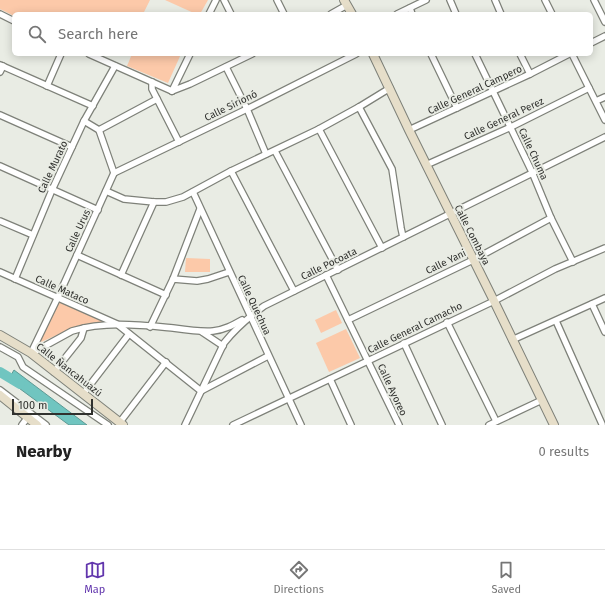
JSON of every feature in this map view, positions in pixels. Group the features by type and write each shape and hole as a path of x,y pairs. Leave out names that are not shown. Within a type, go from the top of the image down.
{"street":[{"path":"210,12 216,0"},
{"path":"224,0 230,12"},
{"path":"277,0 283,12"},
{"path":"411,11 426,0"},
{"path":"450,0 455,12"},
{"path":"495,0 501,12"},
{"path":"545,0 551,12"},
{"path":"594,0 605,22"},
{"path":"334,12 346,3 351,12"},
{"path":"0,14 12,20"},
{"path":"593,42 605,36"},
{"path":"47,86 60,56"},
{"path":"93,56 172,91 247,56"},
{"path":"172,91 189,56"},
{"name":"Calle Sirionó","path":"114,173 247,109 352,56"},
{"name":"Calle Combaya","path":"374,56 554,425"},
{"path":"432,56 457,108"},
{"name":"Calle Chuma","path":"476,56 511,127 551,218 573,262"},
{"path":"521,56 530,74"},
{"name":"Calle General Campero","path":"409,130 567,56"},
{"path":"572,56 605,120"},
{"path":"0,72 1,65 93,106"},
{"name":"Calle Murato","path":"15,279 52,190 84,121 115,66"},
{"path":"226,67 247,109 266,154"},
{"path":"152,82 152,89 179,142"},
{"path":"106,191 124,199 166,202 193,192 231,171 318,129 390,88"},
{"name":"Calle General Perez","path":"426,165 511,127 589,88"},
{"path":"596,101 605,97"},
{"path":"99,130 157,99"},
{"path":"358,107 392,169 403,237"},
{"path":"0,115 72,147"},
{"path":"84,121 99,130 114,173"},
{"path":"318,129 382,248"},
{"name":"Calle Pocoata","path":"185,425 223,346 232,332 264,306 451,214 532,172 605,138"},
{"path":"275,150 338,270"},
{"path":"0,166 98,210"},
{"path":"231,171 294,291"},
{"name":"Calle Urus","path":"31,354 114,173"},
{"name":"Calle Quechua","path":"193,192 288,400 301,425"},
{"path":"121,274 154,202"},
{"path":"150,326 173,279 200,209"},
{"name":"Calle Yani","path":"348,320 473,260 551,218"},
{"path":"0,221 33,235"},
{"name":"Calle General Camacho","path":"233,425 288,400 447,322 494,301 555,269 605,248"},
{"path":"77,255 166,295"},
{"name":"Calle Mataco","path":"0,272 117,324"},
{"path":"173,279 197,281 229,272"},
{"name":"Calle Ayoreo","path":"326,276 398,425"},
{"path":"512,340 605,298"},
{"path":"592,304 605,332"},
{"path":"31,354 72,331 84,328 117,324 214,331 228,327 250,316"},
{"path":"556,321 602,424"},
{"path":"447,322 496,421"},
{"path":"117,324 201,391 268,356"},
{"path":"54,372 81,338 84,328"},
{"path":"202,331 223,346"},
{"path":"83,394 128,334"},
{"name":"Calle Ñancahuazú","path":"0,335 31,354 122,424"},
{"path":"404,343 442,425"},
{"path":"0,348 18,357 23,367 108,425"},
{"path":"122,424 166,362"},
{"path":"330,379 352,425"},
{"path":"0,390 46,425"},
{"path":"0,396 37,425"},
{"path":"489,425 542,400"},
{"path":"22,425 28,417"}],"shaded area":[{"path":"0,0 150,0 144,12 12,12 12,15 0,9"},
{"path":"165,0 208,0 201,12 192,12"},
{"path":"131,56 180,56 168,83 127,66"},
{"path":"186,258 210,259 210,272 185,272"},
{"path":"59,302 106,322 77,326 39,343"},
{"path":"336,310 342,323 321,333 315,320"},
{"path":"346,329 360,358 329,372 316,343"}],"water":[{"path":"14,370 87,425 69,425 8,380"}],"waterway":[{"path":"0,372 20,384"}]}
